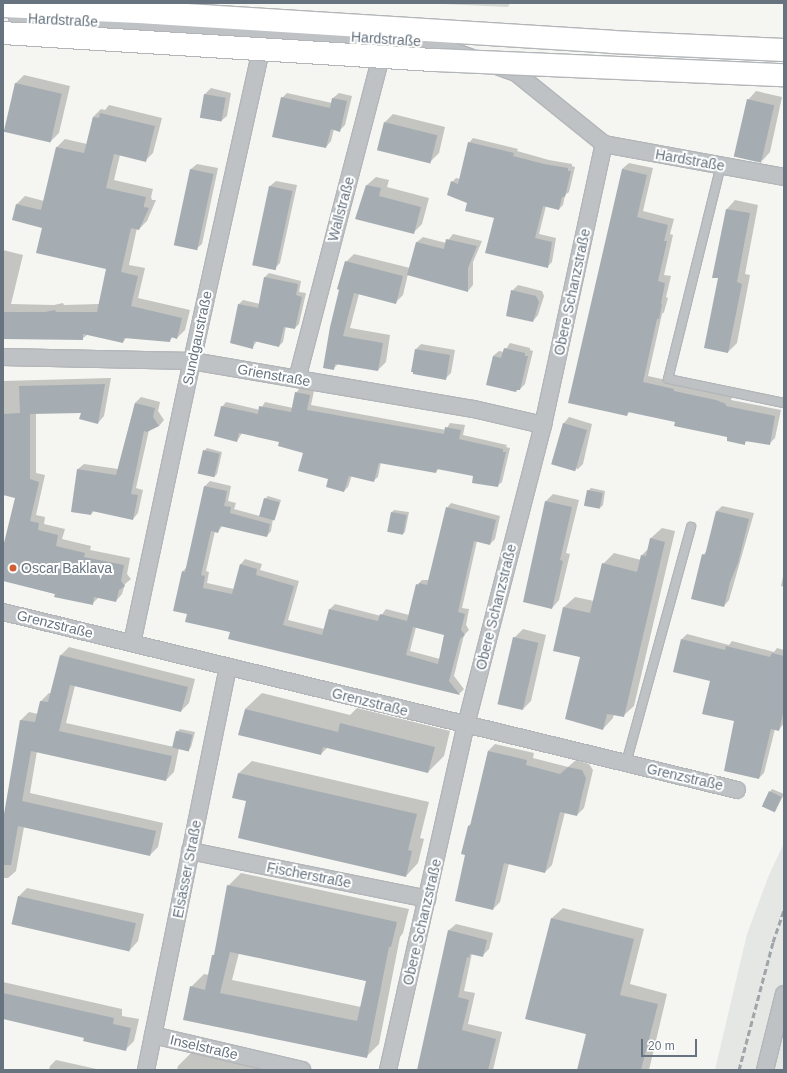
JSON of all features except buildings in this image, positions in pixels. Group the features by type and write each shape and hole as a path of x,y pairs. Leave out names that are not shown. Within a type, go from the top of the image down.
{"highway":[{"path":"3,6 139,12 612,42 784,50"},
{"path":"3,33 435,60 784,75"}],"street":[{"name":"Hardstraße","path":"3,16 421,40 516,73 604,144 784,177"},
{"name":"Sundgaustraße","path":"132,643 264,32"},
{"name":"Wallstraße","path":"297,379 386,38"},
{"name":"Obere Schanzstraße","path":"388,1070 466,725 543,425 604,144"},
{"name":"Grienstraße","path":"3,357 192,361 474,410 543,425"},
{"name":"Grenzstraße","path":"3,612 737,790"},
{"name":"Elsässer Straße","path":"146,1070 228,667"},
{"name":"Fischerstraße","path":"190,851 427,899"},
{"path":"765,1070 784,994"},
{"name":"Inselstraße","path":"153,1035 302,1070"}],"lane":[{"path":"721,166 668,379 784,403"},
{"path":"626,763 691,527"}],"shaded area":[{"path":"422,3 510,3 508,7"},
{"path":"784,843 784,1070 715,1070 747,934 769,875"}],"railway":[{"path":"739,1070 773,942 784,910"}],"place":[{"name":"Oscar Baklava","path":"13,568"}]}
